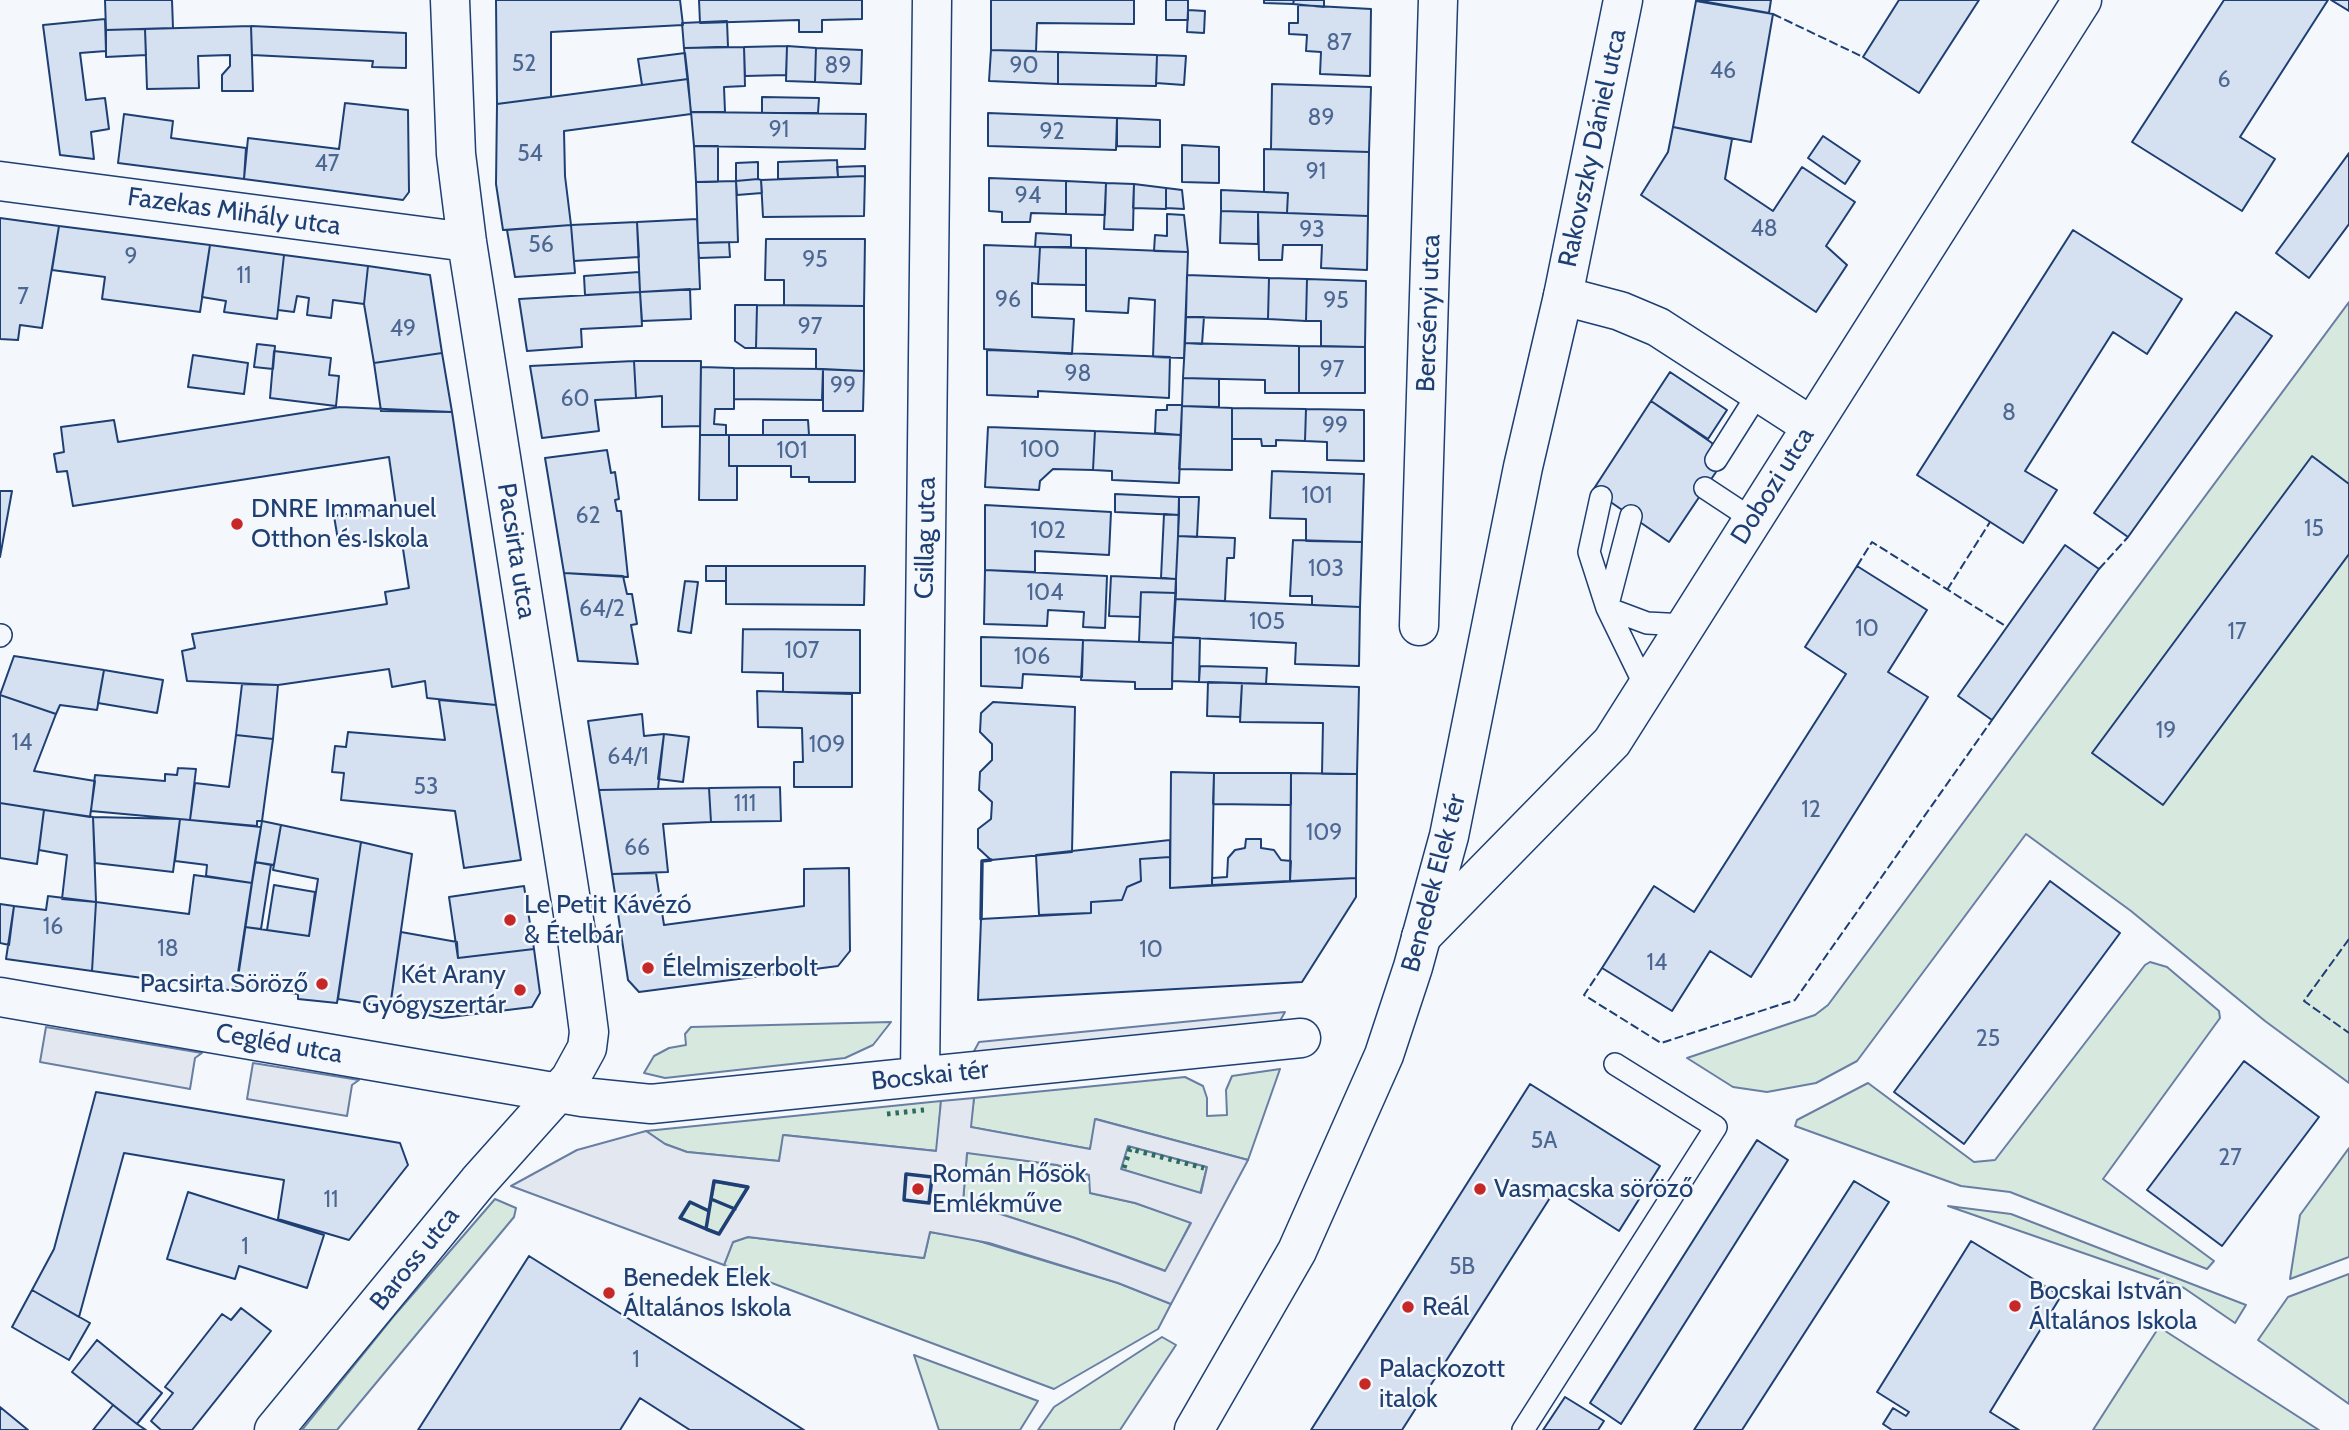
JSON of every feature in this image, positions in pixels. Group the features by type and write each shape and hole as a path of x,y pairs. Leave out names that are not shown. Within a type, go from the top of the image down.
{"street":[{"name":"Pacsirta utca","path":"450,0 456,154 467,242 589,1022 587,1048 559,1092"},
{"name":"Csillag utca","path":"920,1076 932,0"},
{"name":"Bercsényi utca","path":"1419,626 1438,0"},
{"name":"Rakovszky Dániel utca","path":"1563,296 1623,0"},
{"name":"Dobozi utca","path":"1421,937 1590,768 1612,741 2082,0"},
{"name":"Fazekas Mihály utca","path":"0,181 467,242"},
{"path":"1563,296 1620,312 1658,327 1811,426"},
{"name":"Benedek Elek tér","path":"1194,1430 1290,1262 1344,1150 1384,1055 1449,836 1523,467 1563,296"},
{"name":"Cegléd utca","path":"0,997 559,1092"},
{"name":"Bocskai tér","path":"559,1092 651,1104 1301,1038"},
{"name":"Baross utca","path":"274,1430 478,1182 559,1092"}],"lane":[{"path":"1716,460 1759,392"},
{"path":"1705,488 1752,519"},
{"path":"1601,496 1589,552 1607,608 1646,688"},
{"path":"1607,608 1631,516"},
{"path":"1607,608 1647,623 1685,625"},
{"path":"1523,1430 1716,1127 1615,1064"}],"shaded area":[{"path":"2349,302 2349,1083 2265,1021 2131,911 2026,834 1857,1061 1816,1083 1767,1092 1733,1087 1687,1058 1815,1015 1828,1005"},
{"path":"2150,962 2167,967 2219,1011 2220,1018 2103,1179 2214,1261 2207,1269 2010,1192 1961,1186 1795,1126 1797,1120 1868,1083 1974,1162 1995,1160"},
{"path":"1285,1012 1272,1035 967,1064 979,1042"},
{"path":"891,1022 873,1045 845,1058 665,1078 644,1073 654,1056 669,1048 686,1045 685,1034 691,1027"},
{"path":"46,1027 202,1053 195,1058 190,1089 40,1062"},
{"path":"253,1063 359,1080 352,1085 347,1116 247,1099"},
{"path":"1280,1069 1248,1160 1096,1119 1090,1149 970,1127 974,1098 1185,1077 1203,1086 1207,1098 1207,1116 1227,1115 1226,1090 1232,1076"},
{"path":"974,1098 971,1127 1090,1149 1095,1119 1248,1160 1171,1304 1118,1283 989,1243 930,1232 924,1258 748,1237 733,1242 724,1265 511,1186 577,1150 646,1131 665,1144 687,1152 779,1161 783,1135 936,1151 941,1101","holes":["1128,1146 1207,1167 1201,1193 1121,1169","967,1153 1057,1165 1089,1175 1090,1193 1135,1203 1191,1223 1165,1271 1075,1238 963,1202","715,1182 748,1188 719,1234 681,1218 690,1202 709,1211"]},
{"path":"941,1101 937,1151 784,1135 779,1161 687,1152 665,1144 646,1131"},
{"path":"1128,1146 1207,1167 1200,1194 1121,1169"},
{"path":"2349,1148 2349,1257 2290,1279 2300,1215"},
{"path":"967,1152 1057,1165 1090,1175 1090,1193 1135,1203 1191,1222 1166,1271 963,1202"},
{"path":"714,1181 748,1187 719,1234 680,1218 690,1202"},
{"path":"495,1199 516,1208 514,1217 337,1430 302,1430 393,1317"},
{"path":"1948,1206 2011,1214 2246,1305 2235,1323 2184,1288"},
{"path":"930,1232 972,1239 1118,1283 1171,1304 1158,1329 1054,1389 724,1265 733,1242 748,1237 924,1258"},
{"path":"2349,1274 2349,1404 2258,1340 2288,1297"},
{"path":"2159,1327 2319,1430 2093,1430"},
{"path":"1162,1337 1176,1345 1120,1430 1038,1430 1054,1407"},
{"path":"914,1355 1038,1401 1020,1430 939,1430"}],"building":[{"path":"105,0 172,0 173,28 106,30"},
{"path":"496,0 680,0 683,25 551,32 551,97 497,104"},
{"path":"699,0 862,0 862,19 822,20 822,32 799,32 799,20 700,23"},
{"path":"991,0 1134,0 1134,24 1037,23 1036,51 991,50"},
{"path":"1166,0 1188,0 1188,20 1166,20"},
{"path":"1264,0 1294,0 1293,4 1264,3"},
{"path":"1294,0 1324,0 1324,7 1293,4"},
{"path":"1696,0 1771,0 1769,13"},
{"path":"1899,0 1979,0 1919,93 1863,57"},
{"path":"2224,0 2328,0 2240,137 2275,159 2242,211 2132,142"},
{"path":"2331,0 2349,0 2349,11"},
{"path":"1696,1 1773,14 1751,142 1673,127"},
{"path":"1298,5 1371,9 1370,76 1320,74 1321,52 1306,51 1307,35 1289,34 1289,23 1298,23"},
{"path":"1188,10 1205,11 1204,33 1187,32"},
{"path":"105,19 106,51 80,53 86,100 105,98 109,129 91,132 94,159 60,155 43,25"},
{"path":"727,21 728,47 684,48 682,23"},
{"path":"251,26 253,91 222,91 222,75 230,66 230,55 198,56 199,88 147,89 145,29"},
{"path":"251,26 406,33 406,68 372,67 373,61 252,55"},
{"path":"145,29 146,55 106,57 106,30"},
{"path":"787,46 786,75 745,76 744,47"},
{"path":"787,46 816,48 815,82 786,81"},
{"path":"744,47 745,86 724,87 725,112 691,112 684,48"},
{"path":"816,48 862,50 861,84 815,82"},
{"path":"991,50 1058,52 1058,84 989,81"},
{"path":"1058,52 1157,55 1156,86 1058,84"},
{"path":"685,53 688,79 642,85 638,59"},
{"path":"1157,55 1186,56 1184,85 1156,83"},
{"path":"688,79 691,114 564,131 565,176 571,225 503,230 496,184 497,104"},
{"path":"1272,84 1371,87 1369,152 1271,149"},
{"path":"762,97 819,98 818,113 762,113"},
{"path":"345,103 408,110 409,192 403,200 244,179 248,138 339,149"},
{"path":"691,112 866,114 865,149 694,146"},
{"path":"988,113 1117,118 1116,150 988,146"},
{"path":"124,114 173,121 171,138 246,148 244,179 118,163"},
{"path":"1117,118 1160,120 1160,147 1117,146"},
{"path":"1673,127 1732,139 1725,179 1773,211 1802,167 1855,202 1826,246 1847,265 1816,312 1641,195 1668,152"},
{"path":"1823,136 1860,161 1845,184 1808,158"},
{"path":"1182,145 1219,147 1219,183 1182,182"},
{"path":"694,146 718,146 718,182 696,182"},
{"path":"1264,149 1369,152 1368,216 1287,213 1288,193 1264,192"},
{"path":"2349,153 2349,224 2309,278 2276,253"},
{"path":"837,160 838,177 778,179 778,162"},
{"path":"758,162 758,179 736,181 736,163"},
{"path":"865,166 865,176 838,177 837,167"},
{"path":"865,176 864,216 763,217 761,180"},
{"path":"989,178 1066,181 1066,214 1031,213 1030,222 1002,222 1002,212 989,211"},
{"path":"761,180 762,193 737,195 736,181"},
{"path":"736,181 738,242 698,243 696,182"},
{"path":"1066,181 1106,183 1105,215 1066,214"},
{"path":"1106,183 1134,184 1133,230 1104,229"},
{"path":"1134,184 1166,188 1166,209 1133,208"},
{"path":"1166,188 1182,190 1184,209 1166,208"},
{"path":"1221,190 1288,193 1287,213 1221,211"},
{"path":"1221,211 1258,212 1258,244 1220,243"},
{"path":"1258,212 1368,216 1367,270 1321,268 1322,245 1283,245 1282,260 1259,260"},
{"path":"1167,214 1184,215 1188,252 1154,251 1155,235 1167,236"},
{"path":"0,218 59,226 42,328 20,325 18,340 0,339"},
{"path":"697,219 700,289 640,292 637,222"},
{"path":"637,222 639,257 574,261 571,225"},
{"path":"571,225 575,273 515,277 507,230"},
{"path":"59,226 210,245 200,312 102,299 105,277 52,270"},
{"path":"2073,230 2182,299 2147,354 2113,332 2025,471 2057,490 2023,543 1917,475"},
{"path":"1036,233 1071,235 1071,247 1035,247"},
{"path":"766,239 865,239 864,306 784,305 784,280 765,280"},
{"path":"729,242 730,257 699,258 698,243"},
{"path":"210,245 284,255 277,319 224,312 226,301 202,297"},
{"path":"984,245 1040,247 1038,284 1032,283 1032,317 1074,319 1072,354 984,349"},
{"path":"1040,247 1086,248 1086,285 1038,284"},
{"path":"1086,248 1188,252 1184,358 1153,357 1155,300 1129,298 1128,313 1086,311"},
{"path":"284,255 368,266 364,304 333,300 331,318 307,315 309,298 297,296 294,312 278,310"},
{"path":"368,266 430,275 442,353 374,363 364,304"},
{"path":"639,272 640,292 585,295 584,276"},
{"path":"1187,275 1269,278 1268,319 1186,317"},
{"path":"1269,278 1307,279 1306,321 1268,319"},
{"path":"1307,279 1366,281 1365,347 1321,346 1321,321 1306,321"},
{"path":"690,289 691,319 642,321 640,292"},
{"path":"640,292 642,326 581,329 582,347 527,351 519,299"},
{"path":"735,305 757,305 756,348 745,348 735,341"},
{"path":"757,305 864,306 864,371 816,369 816,349 756,348"},
{"path":"2236,312 2272,336 2128,537 2094,513"},
{"path":"1186,317 1204,317 1202,344 1185,343"},
{"path":"1185,343 1299,346 1299,393 1265,393 1265,380 1183,378"},
{"path":"257,344 275,346 273,369 254,367"},
{"path":"1299,346 1365,347 1365,393 1299,393"},
{"path":"987,350 1170,357 1169,398 1038,391 1038,397 987,395"},
{"path":"274,351 331,358 329,375 339,376 336,406 270,398"},
{"path":"442,353 452,412 381,411 374,363"},
{"path":"193,355 248,363 244,394 188,387"},
{"path":"634,361 636,398 595,400 599,431 542,438 530,366"},
{"path":"634,361 701,361 700,426 662,427 662,396 636,398"},
{"path":"701,367 734,368 734,409 715,409 714,424 726,425 726,435 700,435"},
{"path":"734,368 823,369 822,400 734,399"},
{"path":"823,369 864,371 863,411 823,411"},
{"path":"1670,372 1727,410 1708,439 1651,401"},
{"path":"1183,378 1219,379 1219,407 1182,406"},
{"path":"1651,401 1712,443 1718,469 1669,542 1593,490"},
{"path":"1167,405 1182,405 1181,435 1155,433 1156,410 1167,410"},
{"path":"1182,406 1232,408 1232,470 1179,469"},
{"path":"340,407 452,412 496,705 427,698 425,681 392,687 389,669 278,685 187,681 182,651 195,648 192,634 387,604 385,592 409,588 401,536 339,546 334,516 396,506 389,457 73,506 67,471 57,472 54,454 64,452 61,427 114,420 118,442"},
{"path":"1232,408 1306,409 1305,441 1276,440 1276,446 1262,446 1261,439 1232,439"},
{"path":"1306,409 1364,410 1364,461 1327,460 1327,442 1305,441"},
{"path":"763,420 808,420 809,435 763,435"},
{"path":"988,427 1095,431 1093,470 1053,469 1040,481 1039,490 985,487"},
{"path":"1095,431 1181,435 1179,483 1112,480 1112,471 1093,470"},
{"path":"700,435 729,435 729,466 737,466 737,500 699,500"},
{"path":"729,435 855,435 855,482 809,482 809,477 791,477 791,466 729,466"},
{"path":"607,450 611,473 615,472 619,499 615,500 617,511 621,511 628,577 564,573 545,458"},
{"path":"2312,456 2349,484 2349,554 2163,805 2092,753"},
{"path":"1272,471 1364,474 1362,542 1306,541 1306,519 1270,518"},
{"path":"0,491 12,491 0,557"},
{"path":"1115,494 1179,497 1179,515 1115,512"},
{"path":"1179,497 1199,497 1197,537 1178,536"},
{"path":"985,505 1111,512 1109,555 1035,551 1035,572 985,570"},
{"path":"1164,514 1179,515 1176,579 1161,578"},
{"path":"1178,536 1235,538 1234,558 1227,558 1225,601 1175,599"},
{"path":"1293,540 1362,542 1360,607 1312,605 1312,596 1290,596"},
{"path":"2065,545 2099,569 1992,720 1958,696"},
{"path":"706,566 726,566 726,581 706,581"},
{"path":"726,566 865,566 864,605 726,604"},
{"path":"1857,566 1927,610 1888,672 1928,697 1751,977 1710,951 1672,1011 1602,968 1654,886 1694,912 1846,674 1805,647"},
{"path":"985,570 1107,576 1105,628 1083,627 1084,612 1048,610 1047,626 984,624"},
{"path":"564,573 623,576 627,594 632,594 637,624 631,625 638,664 578,661"},
{"path":"1111,576 1176,579 1176,593 1141,592 1140,617 1109,616"},
{"path":"685,581 698,582 691,633 678,631"},
{"path":"1141,592 1176,593 1173,643 1139,642"},
{"path":"1175,599 1360,607 1359,666 1295,664 1296,643 1173,637"},
{"path":"743,629 860,630 860,693 783,692 783,673 742,672"},
{"path":"981,637 1083,640 1082,677 1023,674 1022,688 981,686"},
{"path":"1173,637 1200,638 1199,682 1172,681"},
{"path":"1083,640 1173,643 1172,689 1135,689 1135,682 1081,680"},
{"path":"14,656 104,670 97,710 60,705 56,714 0,695"},
{"path":"1200,666 1267,668 1266,684 1199,682"},
{"path":"104,670 163,680 157,713 98,703"},
{"path":"1208,682 1242,683 1240,717 1207,716"},
{"path":"1242,683 1359,687 1357,774 1322,774 1323,723 1240,722"},
{"path":"242,684 278,685 273,739 236,735"},
{"path":"757,691 852,694 852,787 794,787 794,762 803,762 802,728 758,727"},
{"path":"0,695 56,714 34,771 95,781 90,817 0,803"},
{"path":"439,700 496,705 521,860 464,868 455,811 341,800 344,773 332,772 335,746 346,747 348,732 445,740"},
{"path":"993,702 1075,707 1072,852 991,860 978,848 978,829 991,819 992,802 979,790 980,772 992,760 992,744 980,732 981,713"},
{"path":"642,714 644,736 664,734 658,789 599,790 588,721"},
{"path":"664,734 689,737 683,782 658,779"},
{"path":"236,735 273,739 262,821 257,821 257,826 190,820 195,783 229,787"},
{"path":"178,768 196,769 190,820 91,811 95,775 165,781 165,774 177,775"},
{"path":"1171,772 1214,773 1212,885 1170,888"},
{"path":"1214,773 1291,773 1291,805 1213,804"},
{"path":"1291,773 1357,774 1356,878 1290,881"},
{"path":"780,787 781,821 711,822 709,788"},
{"path":"709,788 711,822 663,824 668,872 612,874 599,790"},
{"path":"0,803 44,810 37,864 0,858"},
{"path":"44,810 93,817 96,902 62,899 67,855 39,850"},
{"path":"93,817 180,819 173,872 95,863"},
{"path":"180,819 261,827 252,883 206,876 207,865 175,861"},
{"path":"262,821 281,825 274,865 255,862"},
{"path":"281,825 361,842 337,1003 298,999 298,994 236,986 245,927 309,936 318,879 273,870"},
{"path":"1246,839 1261,839 1261,848 1274,850 1281,860 1291,861 1290,881 1212,885 1212,878 1227,877 1228,858 1235,850 1245,848"},
{"path":"1170,840 1170,857 1140,859 1141,881 1127,887 1122,900 1091,902 1091,913 1039,915 1036,855"},
{"path":"361,842 412,854 390,1007 338,999"},
{"path":"1170,857 1170,888 1356,878 1356,897 1302,982 978,1000 981,919 1091,913 1091,902 1122,900 1127,887 1141,881 1140,859"},
{"path":"255,862 271,865 261,929 245,927"},
{"path":"849,868 850,951 838,966 639,992 628,980 612,874 656,873 664,925 804,906 804,869"},
{"path":"194,875 252,883 236,991 92,971 96,902 189,914"},
{"path":"2050,881 2120,933 1964,1144 1894,1092"},
{"path":"274,885 315,892 309,936 267,930"},
{"path":"524,886 534,949 458,958 449,897"},
{"path":"48,896 96,902 92,971 6,959 14,906 46,910"},
{"path":"0,904 14,906 9,945 0,943"},
{"path":"401,932 457,942 458,958 534,949 540,993 532,1007 442,1018 390,1007"},
{"path":"2244,1061 2319,1117 2222,1246 2147,1190"},
{"path":"1530,1084 1660,1166 1619,1231 1555,1190 1402,1430 1311,1430"},
{"path":"96,1092 400,1143 408,1165 349,1240 278,1219 284,1180 124,1153 79,1317 32,1290 54,1249"},
{"path":"1757,1140 1788,1160 1621,1424 1590,1403"},
{"path":"1854,1181 1889,1202 1742,1430 1694,1430"},
{"path":"188,1192 324,1235 307,1288 239,1266 235,1279 167,1259"},
{"path":"1971,1241 2061,1296 1990,1412 2019,1430 1892,1430 1883,1424 1893,1408 1906,1416 1909,1412 1877,1392"},
{"path":"529,1256 804,1430 690,1430 640,1398 620,1430 418,1430"},
{"path":"32,1290 90,1323 69,1360 12,1327"},
{"path":"241,1308 271,1331 192,1430 161,1430 151,1421 173,1393 165,1387 222,1314 231,1320"},
{"path":"97,1340 162,1393 137,1424 72,1372"},
{"path":"1565,1397 1604,1421 1598,1430 1543,1430"},
{"path":"113,1405 137,1424 146,1430 93,1430"},
{"path":"0,1407 28,1430 0,1430"}],"hedge":[{"path":"887,1114 924,1110"},
{"path":"1124,1168 1130,1149 1204,1168"}],"fence":[{"path":"1773,14 1863,57"},
{"path":"1947,590 1990,522"},
{"path":"2099,569 2128,537"},
{"path":"1857,566 1872,542 2007,627"},
{"path":"1602,968 1584,995 1661,1043 1795,1000 1992,720"},
{"path":"2349,939 2304,1001 2349,1033"}],"wall":[{"path":"981,919 982,861 991,860"},
{"path":"906,1174 932,1177 929,1203 904,1200 906,1174"},
{"path":"706,1229 714,1181 748,1187 719,1234 706,1229 680,1218 690,1202 709,1211"},
{"path":"711,1199 735,1209"}],"place":[{"name":"DNRE Immanuel Otthon és Iskola","path":"237,524"},
{"name":"Le Petit Kávézó & Ételbár","path":"510,920"},
{"name":"Élelmiszerbolt","path":"648,968"},
{"name":"Pacsirta Söröző","path":"322,984"},
{"name":"Két Arany Gyógyszertár","path":"520,990"},
{"name":"Román Hősök Emlékműve","path":"918,1189"},
{"name":"Vasmacska söröző","path":"1480,1189"},
{"name":"Benedek Elek Általános Iskola","path":"609,1293"},
{"name":"Bocskai István Általános Iskola","path":"2015,1306"},
{"name":"Reál","path":"1408,1307"},
{"name":"Palackozott italok","path":"1365,1384"}]}
